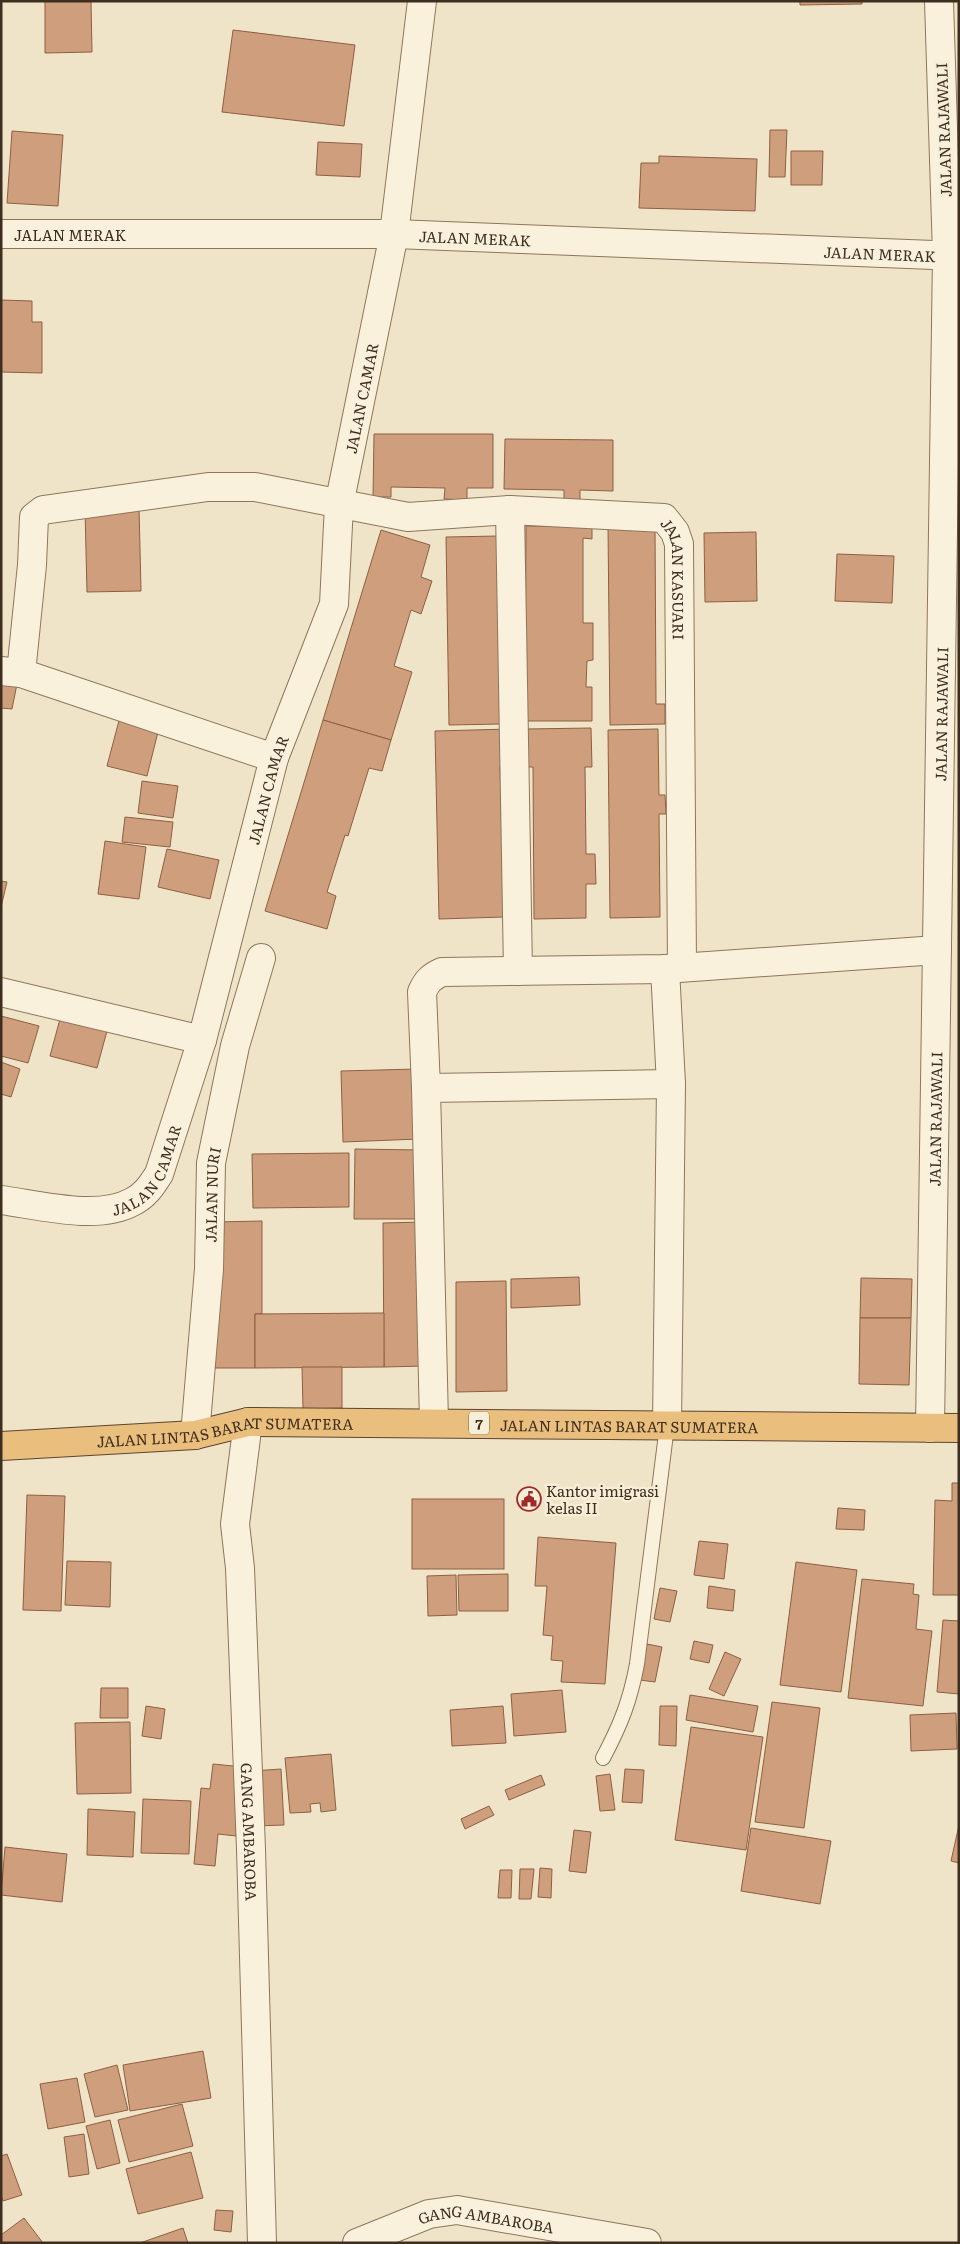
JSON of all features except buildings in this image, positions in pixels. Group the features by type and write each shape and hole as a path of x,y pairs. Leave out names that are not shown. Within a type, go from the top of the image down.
{"highway":[{"name":"JALAN LINTAS BARAT SUMATERA","path":"1,1446 195,1435 248,1422 434,1422 959,1428"}],"street":[{"name":"JALAN CAMAR","path":"1,1200 81,1211 109,1209 132,1202 148,1191 159,1174 202,1040 274,758 334,604 339,505 394,234 422,1"},
{"name":"JALAN RAJAWALI","path":"930,1428 937,950 953,256 940,1"},
{"name":"JALAN MERAK","path":"1,234 394,234 953,256"},
{"name":"JALAN KASUARI","path":"11,672 32,565 34,517 43,510 208,487 232,486 255,487 339,505 408,517 510,510 664,518 675,532 679,544 674,968 670,1084 667,1426"},
{"path":"510,510 518,971"},
{"path":"11,672 274,758"},
{"path":"434,1422 422,992 432,976 442,972 674,968 937,950"},
{"name":"JALAN NURI","path":"195,1435 209,1269 212,1163 235,1046 261,958"},
{"path":"1,992 202,1040"},
{"path":"426,1088 670,1084"},
{"name":"GANG AMBAROBA","path":"248,1422 235,1524 240,1568 251,1849 262,2243"},
{"name":"GANG AMBAROBA","path":"357,2243 429,2214 457,2210 647,2243"}],"lane":[{"path":"603,1758 620,1725 631,1697 637,1664 667,1426"}],"place":[{"name":"Kantor imigrasi kelas II","path":"529,1499"}]}
